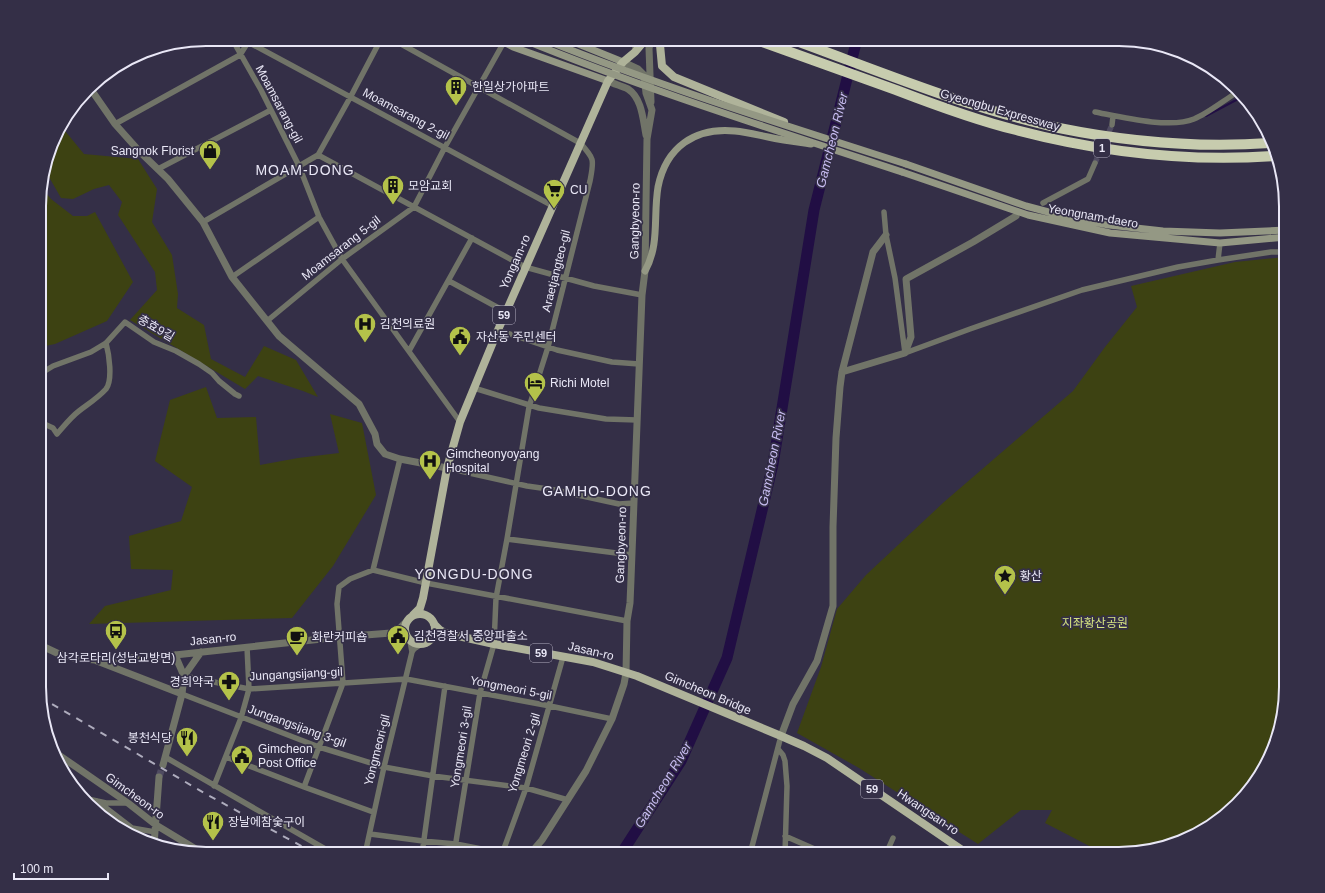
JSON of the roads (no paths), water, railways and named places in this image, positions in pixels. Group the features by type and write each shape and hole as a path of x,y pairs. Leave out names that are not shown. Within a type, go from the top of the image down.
{"highway":[{"name":"Gyeongbu Expressway","path":"773,46 935,105 1015,130 1096,148 1190,157 1222,158 1270,156"},
{"name":"Gyeongbu Expressway","path":"811,46 966,102 1059,128 1159,142 1213,145 1266,143"}],"main road":[{"path":"512,46 608,81"},
{"path":"540,46 610,74 704,107 827,143"},
{"path":"562,46 626,71 827,143"},
{"path":"583,46 623,62"},
{"name":"59","path":"623,62 640,46"},
{"path":"661,46 662,66 674,77 827,143"},
{"name":"Yongam-ro","path":"423,598 448,468 460,422 525,267 608,81 623,62"},
{"path":"645,271 653,254 658,188 663,172 670,156 678,147 689,139 706,132 736,131 827,143"},
{"name":"Yeongnam-daero","path":"827,143 906,164 1026,206 1071,218 1163,231 1220,233 1279,230"},
{"name":"Yeongnam-daero","path":"827,143 902,172 1028,215 1065,223 1110,232 1220,243 1279,238"},
{"name":"59","path":"413,615 420,608 423,598"},
{"name":"59","path":"423,598 425,610 428,616"},
{"path":"433,638 435,633 434,624 428,616 418,614 413,615 406,622 404,628 408,640 420,645 425,644 440,634 445,633"},
{"name":"59","path":"434,624 445,633"},
{"name":"Jasan-ro","path":"445,633 494,644 593,662 637,676"},
{"name":"Gimcheon Bridge","path":"637,676 770,732"},
{"name":"Hwangsan-ro","path":"770,732 804,746 827,758 958,847"}],"street":[{"name":"Moamsarang-gil","path":"235,46 271,110 299,166 318,217 342,259 460,422"},
{"path":"116,124 240,56 246,46"},
{"name":"Moamsarang 2-gil","path":"258,46 553,206"},
{"path":"203,222 318,155 377,46"},
{"path":"405,46 580,143"},
{"name":"Moamsarang 5-gil","path":"267,321 342,259 414,207 498,46"},
{"path":"635,46 635,52"},
{"path":"650,46 652,110"},
{"name":"Gangbyeon-ro","path":"536,847 586,771 612,719 624,684 626,673 642,295 645,271 647,139 652,110 646,93 644,75 635,67 623,62"},
{"name":"Gangbyeon-ro","path":"608,81 628,90 635,96 640,106 647,139"},
{"path":"93,93 116,124 168,179 203,222 232,277 279,336 359,404 375,434 377,444 385,454 400,459 448,468 516,484 555,490 619,504 634,503"},
{"path":"1095,112 1157,123 1180,123 1194,119 1234,95"},
{"path":"158,169 271,110"},
{"path":"1112,125 1113,116"},
{"name":"Araetjangteo-gil","path":"494,644 496,597 530,405 548,347 593,165 590,153 580,143"},
{"path":"318,155 525,267 594,286 642,295"},
{"path":"1043,203 1088,179 1095,163"},
{"path":"884,212 886,235 895,278 905,353"},
{"path":"905,353 911,337 906,279 1016,216"},
{"path":"232,277 318,217"},
{"path":"752,847 782,736 794,704 817,661 833,606 833,527 836,446 842,372 873,252 886,235"},
{"path":"409,351 472,238"},
{"path":"1218,260 1220,243"},
{"path":"842,372 905,353 1082,290 1178,267 1279,252"},
{"path":"449,281 506,312"},
{"name":"충효9길","path":"46,370 53,366 92,352 106,343 125,322 154,342 176,351 199,364 239,396"},
{"path":"498,330 548,347 612,362 639,364"},
{"path":"46,425 53,428 57,434 78,411 107,388 110,357 106,343"},
{"path":"474,388 539,408 606,419 637,420"},
{"path":"374,570 400,459"},
{"path":"507,539 632,555"},
{"path":"304,787 344,683 337,604 339,587 350,579 374,570 426,583 627,621"},
{"path":"392,633 406,622"},
{"path":"392,633 408,640"},
{"name":"Jasan-ro","path":"46,647 59,654 74,658 95,660 175,655 340,637 392,633"},
{"name":"Yongmeori-gil","path":"367,847 384,767 412,652 408,640"},
{"name":"Yongmeori 3-gil","path":"455,847 480,693 494,644"},
{"path":"412,652 420,645"},
{"path":"214,786 241,718 250,689 247,647"},
{"path":"163,765 182,694 184,676 201,652"},
{"path":"175,655 184,676"},
{"name":"Yongmeori 2-gil","path":"505,847 526,788 563,657"},
{"path":"95,660 182,694"},
{"name":"Jungangsijang-gil","path":"184,676 250,689 406,679"},
{"name":"Yongmeori 5-gil","path":"406,679 612,719"},
{"path":"423,847 445,686"},
{"name":"Jungangsijang 3-gil","path":"182,694 241,718 320,747 384,767 433,776 526,788 568,800"},
{"path":"778,749 783,755 785,761 787,786 785,847"},
{"path":"164,757 322,847"},
{"path":"226,757 374,812"},
{"name":"Gimcheon-ro","path":"63,758 128,803 156,829 189,846"},
{"path":"155,838 159,777"},
{"path":"93,800 106,803 128,803"},
{"path":"97,801 132,828 156,829"},
{"path":"370,834 470,847"},
{"path":"786,836 810,847"},
{"path":"889,847 893,838"}],"waterway":[{"name":"Gamcheon River","path":"626,847 681,761 727,658 773,464 814,210 855,46"},
{"path":"1206,116 1238,99"}],"tunnel":[{"path":"1095,163 1112,125"},
{"path":"159,777 163,765"}],"railway":[{"path":"46,701 206,794 303,847"}],"place":[{"name":"한일상가아파트","path":"456,106"},
{"name":"Sangnok Florist","path":"210,170"},
{"name":"모암교회","path":"393,206"},
{"name":"CU","path":"554,210"},
{"name":"김천의료원","path":"365,344"},
{"name":"자산동 주민센터","path":"460,356"},
{"name":"Richi Motel","path":"535,402"},
{"name":"Gimcheonyoyang Hospital","path":"430,480"},
{"name":"황산","path":"1005,596"},
{"name":"삼각로타리(성남교방면)","path":"116,650"},
{"name":"화란커피숍","path":"297,656"},
{"name":"김천경찰서 중앙파출소","path":"398,656"},
{"name":"경희약국","path":"229,702"},
{"name":"봉천식당","path":"187,758"},
{"name":"Gimcheon Post Office","path":"242,776"},
{"name":"장날에참숯구이","path":"213,842"}],"district":[{"name":"MOAM-DONG","path":"305,170"},
{"name":"GAMHO-DONG","path":"597,491"},
{"name":"YONGDU-DONG","path":"474,574"}],"park label":[{"name":"지좌황산공원","path":"1095,623"}]}
